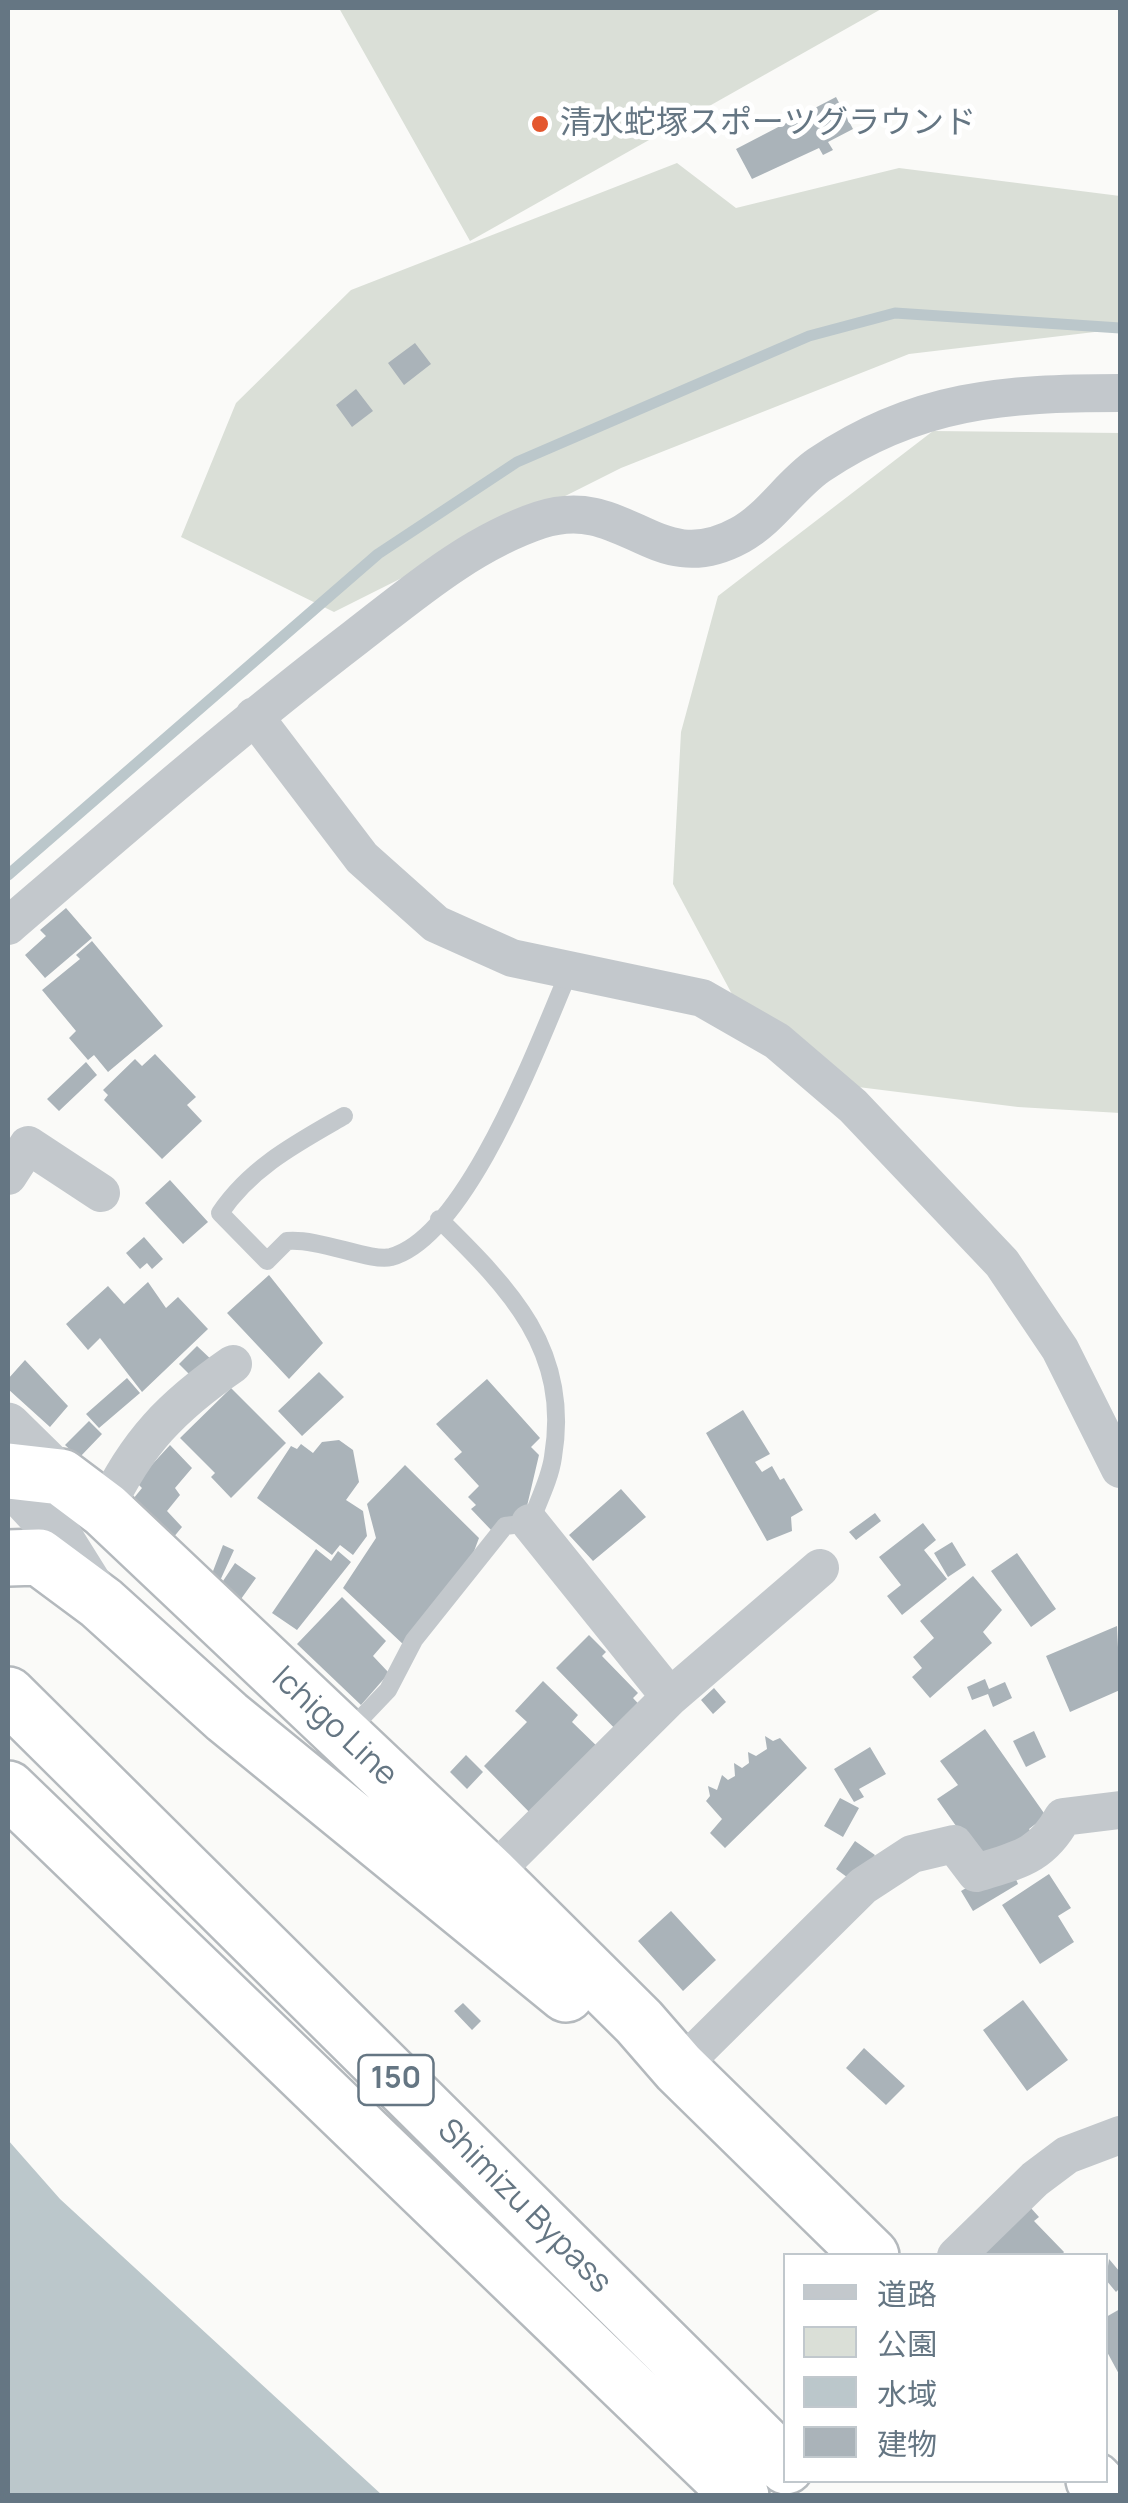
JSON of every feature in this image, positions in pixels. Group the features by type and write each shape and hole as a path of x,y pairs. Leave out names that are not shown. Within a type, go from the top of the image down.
{"highway":[{"name":"Ichigo Line","path":"8,1470 61,1477 105,1510 491,1875 639,2022 679,2068 868,2253"},
{"name":"Ichigo Line","path":"8,1558 40,1557 102,1603 227,1717 567,1994 639,2022"},
{"path":"210,1613 246,1684 227,1717"},
{"name":"Shimizu Bypass","path":"8,1695 783,2463"},
{"name":"Shimizu Bypass","path":"8,1789 742,2496"}],"street":[{"path":"8,926 254,716 454,562 539,521 574,513 610,517 656,545 699,550 742,534 816,467 875,431 938,406 996,396 1120,393"},
{"path":"254,716 362,858 436,924 512,958 702,998 777,1041 854,1106 1002,1263 1060,1349 1120,1469"},
{"path":"8,1176 28,1145 101,1193"},
{"path":"105,1510 126,1462 168,1414 233,1364"},
{"path":"8,1425 61,1477"},
{"path":"8,1481 60,1537 102,1603"},
{"path":"530,1522 670,1697"},
{"path":"491,1875 670,1697 820,1568"},
{"path":"679,2068 863,1886 912,1854 954,1844 976,1873 1025,1857 1049,1843 1063,1817 1120,1810"},
{"path":"959,2253 1046,2171 1068,2155 1120,2135"}],"lane":[{"path":"344,1116 272,1157 232,1194 220,1214 267,1261 287,1241 310,1239 386,1259 406,1252 471,1184 503,1124 569,972"},
{"path":"345,1735 388,1690 414,1640 505,1526 530,1522 553,1460 558,1403 553,1369 529,1322 491,1271 439,1219"}],"green space":[{"name":"清水蛇塚スポーツグラウンド","path":"339,8 883,8 470,241"},
{"path":"677,163 736,208 899,168 1120,196 1120,329 909,354 621,468 334,612 181,537 236,403 351,290"},
{"path":"933,431 1120,433 1120,1113 1018,1107 842,1085 741,1011 673,884 681,732 718,596"}],"water":[{"path":"8,2140 60,2199 382,2495 8,2495"}],"building":[{"path":"836,97 853,129 828,142 833,150 823,155 819,148 752,179 736,149"},
{"path":"415,343 431,364 404,385 388,363"},
{"path":"356,389 373,411 352,427 336,405"},
{"path":"66,908 92,938 45,978 25,955 46,936 40,930"},
{"path":"92,941 163,1026 108,1072 94,1055 88,1060 69,1038 76,1031 42,990 80,959 76,955"},
{"path":"155,1054 196,1097 187,1105 202,1121 162,1159 104,1100 108,1095 103,1090 135,1059 142,1066"},
{"path":"86,1062 97,1075 59,1111 47,1099"},
{"path":"170,1180 208,1222 183,1244 145,1203"},
{"path":"144,1237 163,1259 152,1269 147,1263 140,1269 126,1253"},
{"path":"269,1275 323,1343 289,1379 227,1313"},
{"path":"148,1282 166,1308 178,1297 208,1329 142,1392 100,1338 88,1350 66,1324 108,1286 124,1304"},
{"path":"197,1346 215,1363 196,1381 179,1364"},
{"path":"25,1360 68,1406 50,1427 8,1389 8,1379"},
{"path":"319,1372 344,1397 302,1436 278,1411"},
{"path":"127,1378 140,1393 99,1428 86,1414"},
{"path":"487,1379 540,1438 531,1447 539,1455 527,1506 492,1531 471,1509 476,1505 468,1497 479,1486 454,1459 462,1452 436,1424"},
{"path":"231,1388 286,1443 231,1498 211,1477 215,1473 180,1438"},
{"path":"743,1410 770,1454 755,1462 762,1472 772,1466 780,1480 784,1478 803,1510 791,1517 792,1531 767,1541 706,1433"},
{"path":"89,1421 102,1434 79,1458 65,1445"},
{"path":"339,1440 353,1450 359,1482 346,1500 363,1511 367,1536 353,1555 340,1545 332,1555 257,1498 291,1446 297,1449 301,1444 313,1453 322,1442"},
{"path":"170,1445 192,1468 175,1488 180,1495 167,1511 182,1527 168,1544 129,1504 142,1488 136,1482"},
{"path":"405,1465 479,1538 470,1562 405,1646 343,1588 376,1538 367,1504"},
{"path":"621,1489 646,1517 593,1561 569,1535"},
{"path":"875,1513 881,1521 856,1540 849,1532"},
{"path":"923,1523 936,1540 924,1550 947,1579 902,1615 887,1596 901,1585 879,1557"},
{"path":"952,1542 966,1565 948,1577 934,1553"},
{"path":"223,1545 234,1550 219,1583 210,1579"},
{"path":"316,1549 331,1561 338,1551 351,1562 297,1630 272,1613"},
{"path":"1017,1553 1056,1609 1031,1627 991,1571"},
{"path":"235,1563 256,1578 241,1599 221,1584"},
{"path":"973,1576 1002,1610 983,1632 992,1643 930,1698 912,1677 922,1668 913,1657 934,1638 920,1621"},
{"path":"342,1597 386,1641 373,1656 389,1673 361,1705 297,1644"},
{"path":"1117,1626 1120,1690 1070,1712 1046,1656"},
{"path":"589,1635 606,1652 602,1656 638,1693 633,1698 647,1713 623,1737 556,1668"},
{"path":"985,1679 989,1689 1005,1682 1012,1698 993,1707 988,1694 972,1700 967,1687"},
{"path":"543,1681 578,1715 572,1722 602,1751 536,1819 484,1766 527,1722 515,1711"},
{"path":"714,1688 726,1702 713,1714 701,1700"},
{"path":"985,1729 1046,1816 1029,1829 1032,1833 985,1867 937,1799 958,1785 940,1761"},
{"path":"1034,1731 1046,1757 1026,1767 1013,1741"},
{"path":"765,1736 773,1741 780,1738 807,1768 725,1848 710,1833 722,1819 706,1801 710,1796 708,1786 717,1790 722,1775 728,1780 735,1776 734,1763 742,1768 749,1763 748,1752 756,1756 767,1749"},
{"path":"870,1747 886,1774 859,1789 864,1797 854,1802 834,1769"},
{"path":"466,1755 483,1772 467,1789 450,1772"},
{"path":"840,1798 859,1808 843,1837 824,1826"},
{"path":"855,1841 875,1855 855,1883 836,1869"},
{"path":"1009,1863 1018,1884 973,1911 961,1891"},
{"path":"1049,1874 1071,1908 1058,1916 1074,1942 1040,1964 1002,1905"},
{"path":"671,1911 716,1960 683,1991 638,1941"},
{"path":"1023,2000 1068,2060 1027,2091 983,2030"},
{"path":"463,2003 481,2021 472,2030 454,2011"},
{"path":"864,2048 905,2086 886,2105 846,2068"},
{"path":"1030,2207 1039,2217 1034,2221 1064,2252 1063,2253 985,2253"},
{"path":"1109,2259 1120,2272 1120,2288 1116,2292 1108,2282"},
{"path":"1120,2309 1120,2376 1108,2354 1108,2316"}],"waterway":[{"path":"8,875 378,554 517,462 809,336 895,313 1120,328"}],"place":[{"name":"清水蛇塚スポーツグラウンド","path":"540,124"}]}
